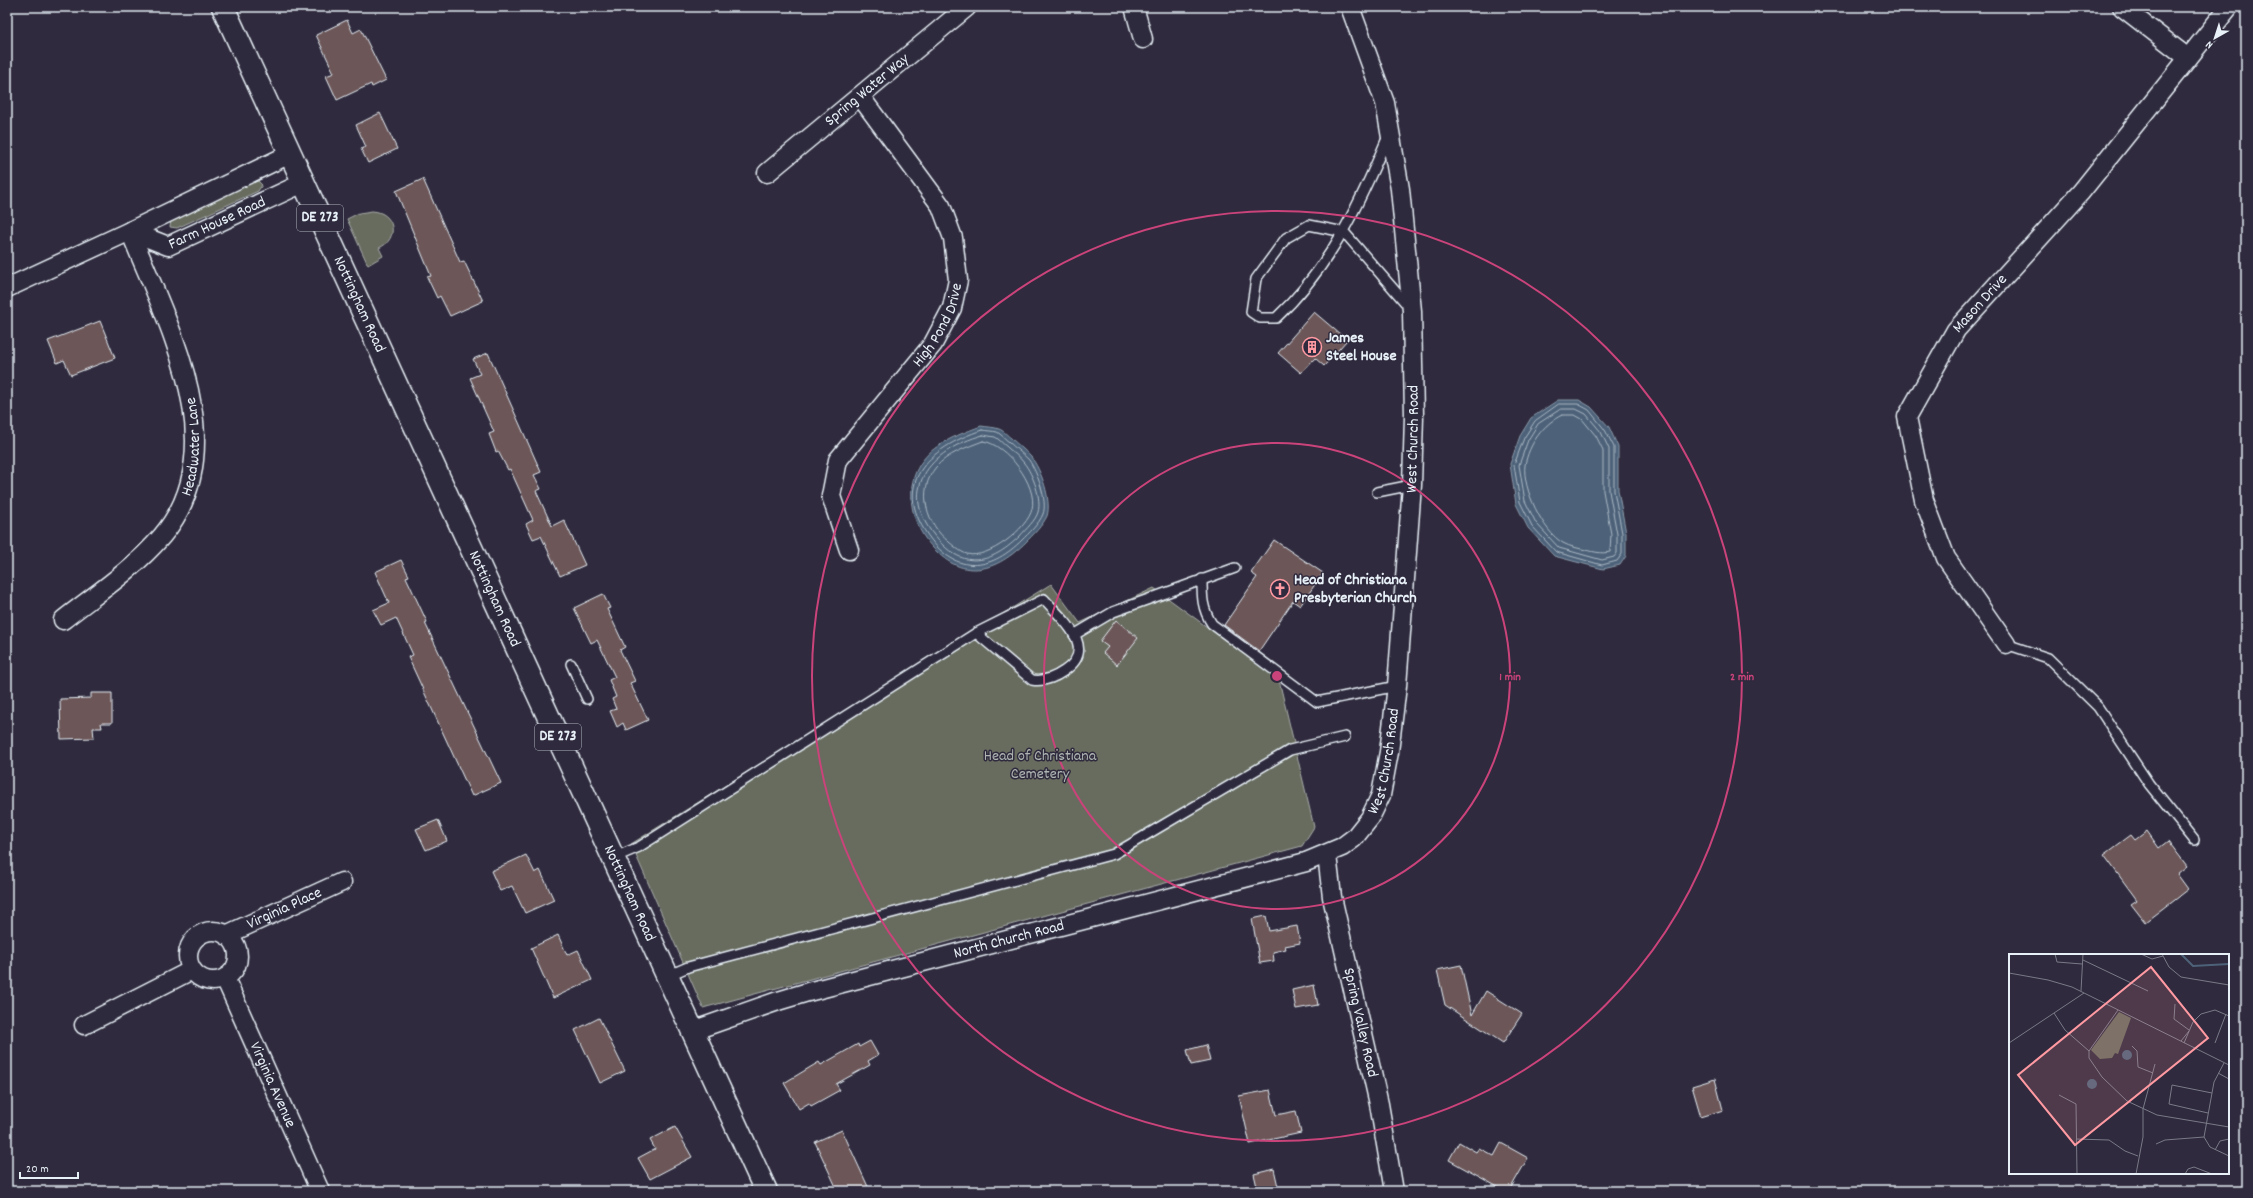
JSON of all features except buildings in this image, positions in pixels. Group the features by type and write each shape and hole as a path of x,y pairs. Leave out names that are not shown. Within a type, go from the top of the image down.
{"main road":[{"name":"Nottingham Road","path":"222,7 766,1191"}],"street":[{"name":"Spring Water Way","path":"767,173 967,7"},
{"path":"1134,7 1143,39"},
{"name":"West Church Road","path":"1327,855 1354,838 1366,824 1377,807 1386,778 1397,686 1412,485 1414,416 1412,311 1400,189 1391,129 1378,79 1350,7"},
{"path":"2122,7 2188,58"},
{"name":"Mason Drive","path":"2006,644 1946,558 1924,500 1907,418 1956,330 2081,192 2229,7"},
{"name":"High Pond Drive","path":"849,550 831,496 838,460 933,344 952,308 958,280 953,238 941,206 860,96"},
{"name":"Farm House Road","path":"7,288 290,154"},
{"name":"Farm House Road","path":"130,231 168,246 303,183"},
{"name":"Headwater Lane","path":"63,620 132,565 163,535 186,496 192,476 196,437 190,393 172,336 130,231"},
{"name":"North Church Road","path":"692,1031 778,1001 1057,926 1279,870 1327,855"},
{"name":"Spring Valley Road","path":"1327,855 1332,897 1379,1104 1394,1191"},
{"name":"Virginia Place","path":"226,935 342,882"},
{"path":"210,931 226,935 233,941 238,957 234,969 225,978 211,981 197,975 192,970 188,954 195,939 210,931"},
{"path":"84,1025 192,970"},
{"name":"Virginia Avenue","path":"225,978 320,1191"}],"lane":[{"path":"1391,129 1363,197 1344,232 1299,296 1276,318 1260,318 1251,312 1256,278 1286,238 1309,225 1344,232 1412,311"},
{"path":"1377,492 1412,485"},
{"path":"1074,635 1113,612 1235,568"},
{"path":"1202,579 1202,602 1205,613 1212,624 1317,702 1397,686"},
{"path":"613,858 639,847 976,633 1044,599 1079,642 1079,652 1075,661 1066,670 1042,682 1032,680 1023,674 976,633"},
{"path":"2006,644 2048,658 2098,707 2149,784 2194,840"},
{"path":"571,664 587,699"},
{"path":"667,976 688,967 838,926 1114,854 1290,750 1345,737"}],"green space":[{"path":"254,181 258,181 262,185 258,191 177,228 170,227 171,220"},
{"path":"372,211 386,216 392,226 392,233 386,244 379,248 383,256 368,265 347,219 359,213"},
{"name":"Head of Christiana Cemetery","path":"1051,584 1080,623 1154,588 1279,680 1314,827 1302,846 703,1008 631,844"}],"water":[{"path":"1558,400 1579,400 1591,407 1609,427 1618,447 1618,490 1626,533 1626,556 1620,565 1603,569 1554,556 1528,528 1516,504 1510,464 1520,436 1531,418"},
{"path":"981,426 995,428 1002,431 1024,449 1035,462 1045,485 1048,510 1047,516 1040,526 1015,552 992,566 980,569 968,569 945,559 933,548 917,523 911,495 913,481 918,468 926,456 948,440"}],"place":[{"name":"James Steel House","path":"1312,347"},
{"name":"Head of Christiana Presbyterian Church","path":"1280,589"}]}
